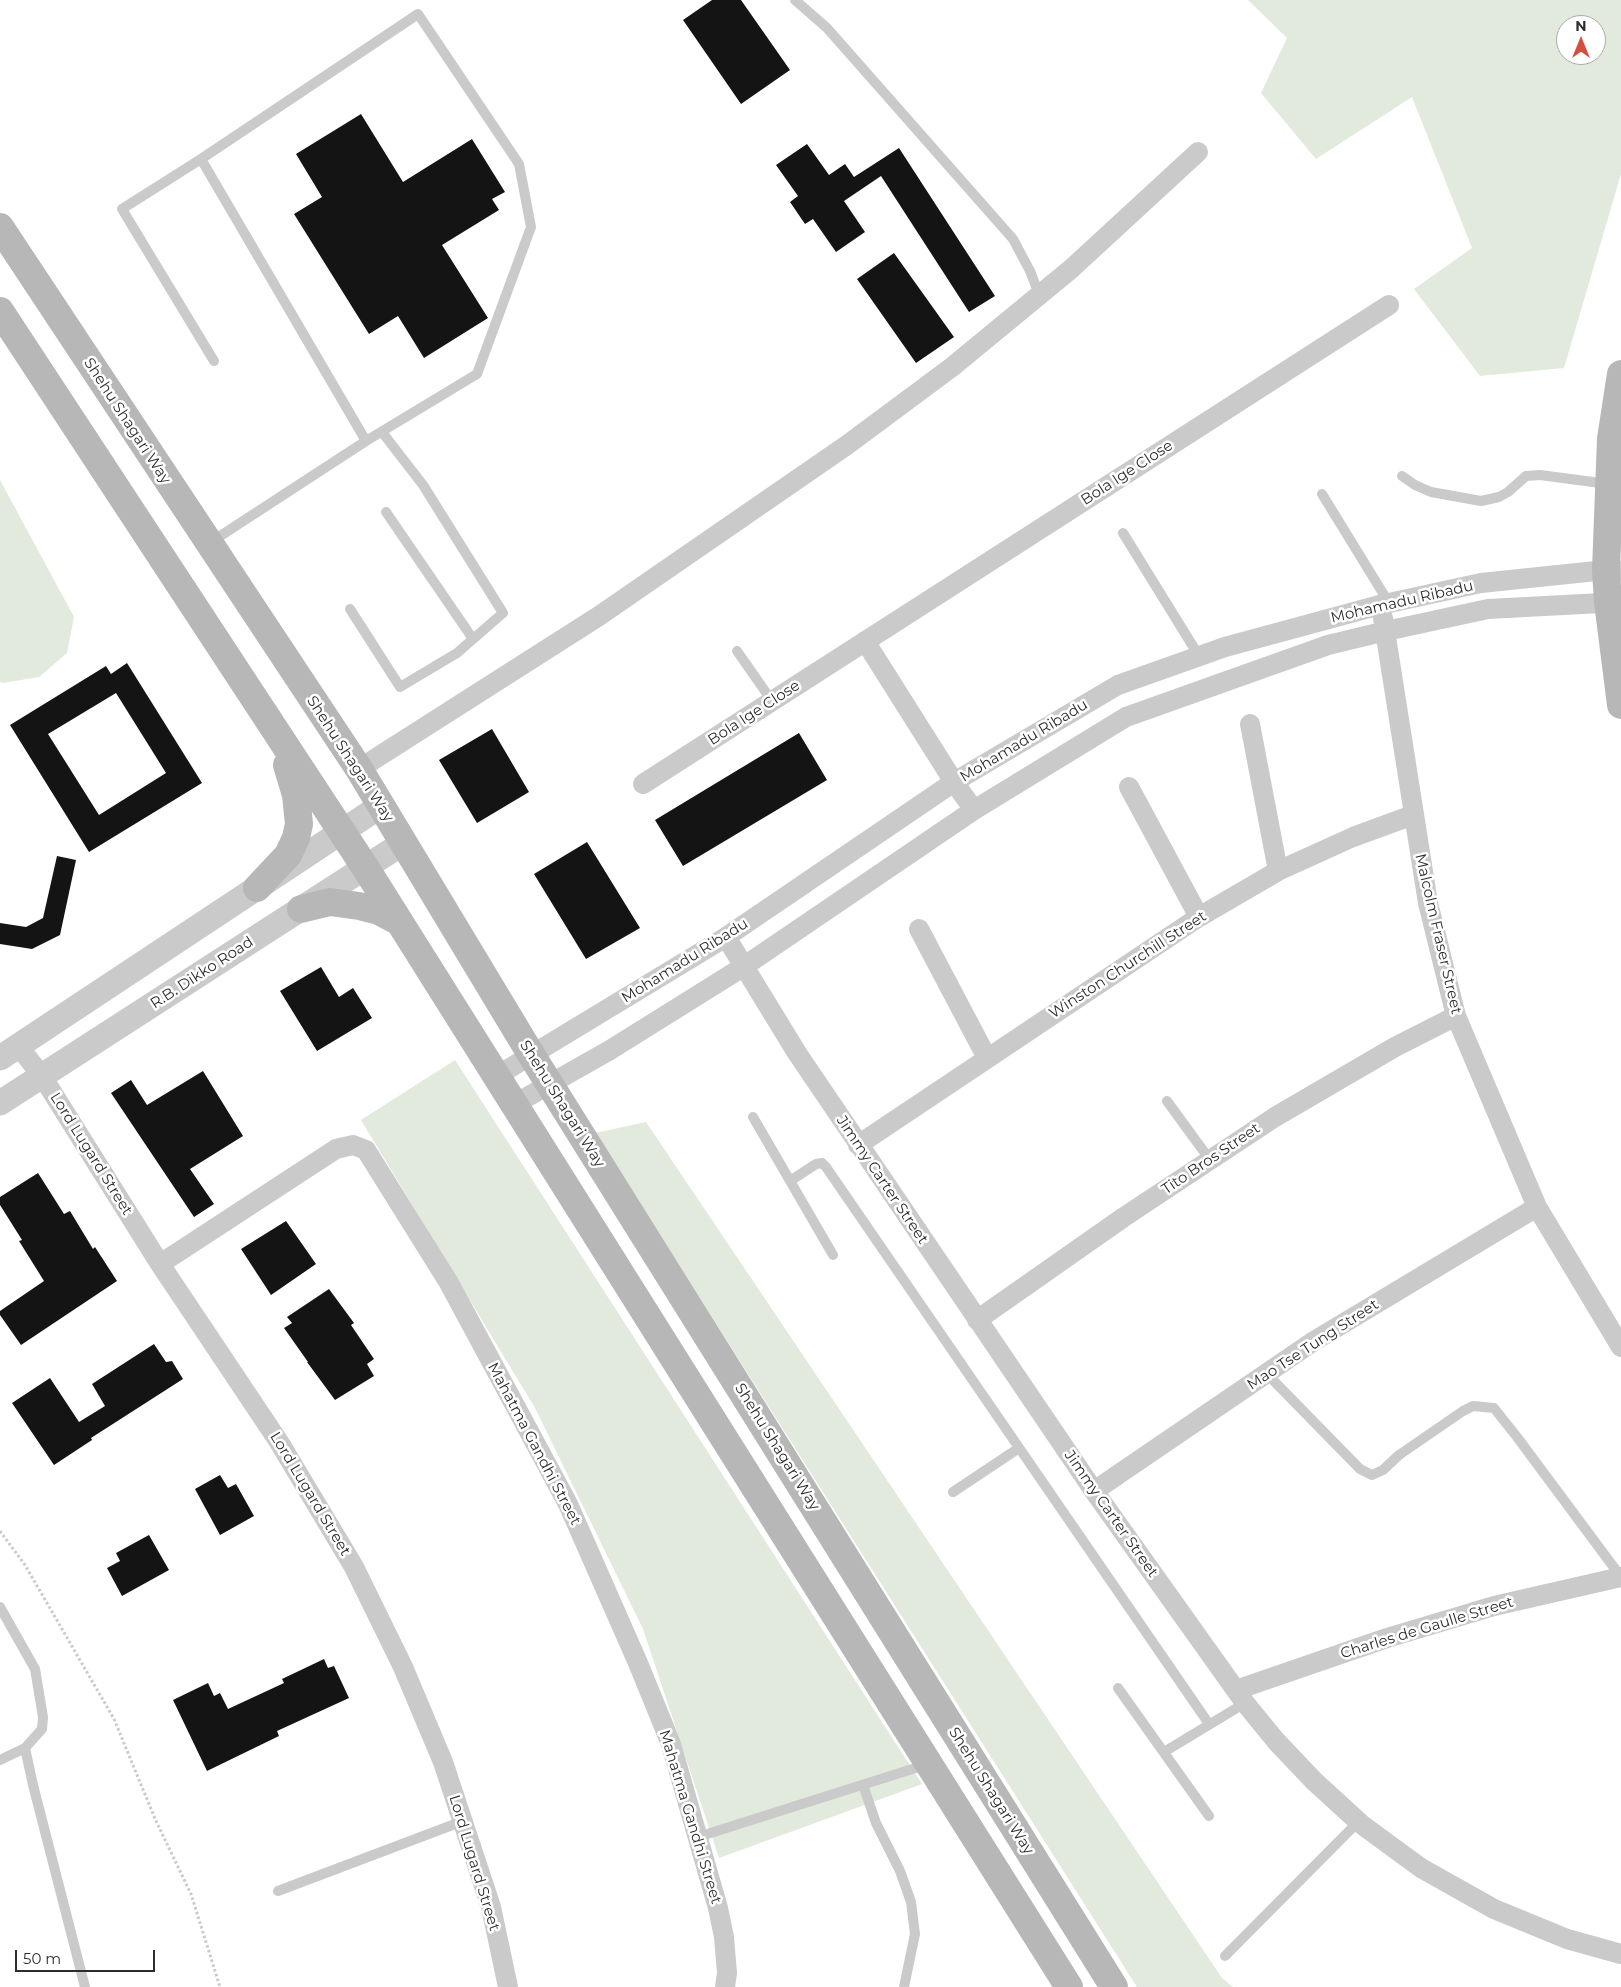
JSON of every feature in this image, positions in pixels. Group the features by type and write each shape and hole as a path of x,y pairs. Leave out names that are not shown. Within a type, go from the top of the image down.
{"main road":[{"name":"Shehu Shagari Way","path":"0,227 382,805 532,1056 1108,1978"},
{"path":"3,322 365,867 495,1077 1069,1987"},
{"path":"1621,374 1611,439 1608,484 1621,705"},
{"path":"257,888 288,855 296,838 299,824 296,795 280,739"},
{"path":"301,909 330,902 379,911 398,921"}],"street":[{"path":"359,769 599,616 848,445 952,367 1071,269 1198,152"},
{"name":"Bola Ige Close","path":"642,784 1389,305"},
{"name":"Mohamadu Ribadu","path":"495,1077 726,937 954,782 1118,685 1225,647 1385,604 1481,583 1613,571"},
{"name":"Mohamadu Ribadu","path":"513,1105 550,1085 743,967 974,810 1126,717 1328,645 1386,630 1488,609 1614,602"},
{"name":"Malcolm Fraser Street","path":"1385,604 1386,630 1428,903 1456,1016 1537,1207 1621,1347"},
{"path":"865,641 954,782 974,810"},
{"path":"1250,724 1278,871"},
{"path":"1128,787 1199,917"},
{"path":"10,1052 382,805"},
{"name":"Winston Churchill Street","path":"858,1144 1199,917 1278,871 1353,837 1413,815"},
{"name":"R.B. Dikko Road","path":"0,1103 403,843"},
{"path":"919,929 987,1058"},
{"name":"Jimmy Carter Street","path":"726,937 797,1053 1094,1492 1241,1697 1276,1741 1314,1781 1358,1822 1421,1868 1494,1909 1567,1939 1621,1954"},
{"name":"Tito Bros Street","path":"977,1320 1124,1217 1301,1102 1395,1047 1456,1016"},
{"name":"Lord Lugard Street","path":"10,1052 42,1076 160,1264 279,1442 354,1567 403,1667 442,1762 491,1907 508,1987"},
{"name":"Mahatma Gandhi Street","path":"160,1264 336,1148 353,1145 366,1150 449,1283 568,1504 638,1663 671,1744 698,1837 724,1937 727,1973 725,1987"},
{"name":"Mao Tse Tung Street","path":"1094,1492 1314,1341 1537,1207"},
{"name":"Charles de Gaulle Street","path":"1241,1697 1396,1635 1494,1606 1621,1577"}],"lane":[{"path":"795,0 806,4 1013,239 1030,271 1039,294"},
{"path":"208,544 366,441 477,374 531,227 519,164 418,14 201,159 122,209 214,361"},
{"path":"201,159 366,441"},
{"path":"350,609 400,687 457,653 503,613 423,485 382,432"},
{"path":"1402,476 1431,492 1481,501 1499,497 1508,492 1526,476 1540,475 1608,484"},
{"path":"1322,494 1385,604"},
{"path":"386,512 473,639"},
{"path":"1123,534 1199,656"},
{"path":"736,651 772,701"},
{"path":"1167,1101 1210,1160"},
{"path":"754,1117 833,1255"},
{"path":"790,1181 816,1164 822,1164 826,1167 1209,1724"},
{"path":"1266,1373 1360,1469 1372,1475 1383,1470 1399,1455 1463,1411 1473,1406 1494,1408 1621,1577"},
{"path":"954,1492 1019,1448"},
{"path":"0,1608 36,1669 43,1717 42,1729 25,1748 0,1760"},
{"path":"1118,1688 1209,1816"},
{"path":"1164,1752 1209,1724 1241,1697"},
{"path":"25,1748 84,1987"},
{"path":"698,1837 928,1764"},
{"path":"863,1785 876,1822 900,1871 911,1902 915,1934 904,1987"},
{"path":"278,1891 463,1821"},
{"path":"1225,1956 1358,1822"}],"path":[{"path":"0,1531 25,1565 114,1719 156,1821 191,1894 220,1987"}],"shaded area":[{"path":"1248,0 1621,0 1621,174 1564,368 1480,376 1414,289 1472,248 1412,97 1316,159 1261,93 1287,38"},
{"path":"0,480 74,617 67,653 39,677 3,683 0,682"},
{"path":"455,1060 922,1784 719,1858 643,1629 535,1408 361,1120"},
{"path":"646,1122 1222,1978 1233,1987 1137,1987 595,1133"}],"building":[{"path":"712,0 741,0 790,70 741,104 683,20"},
{"path":"361,114 403,182 472,139 505,192 492,199 499,210 442,245 488,318 424,358 398,316 369,334 294,214 322,197 296,154"},
{"path":"807,144 829,175 845,164 854,177 899,148 995,296 969,312 881,176 844,201 865,232 836,252 813,219 805,224 790,202 798,196 776,165"},
{"path":"894,253 954,337 916,363 857,279"},
{"path":"127,663 202,783 89,852 10,725 106,666 111,674","holes":["116,693 166,773 99,815 48,734"]},
{"path":"492,729 529,792 477,823 439,760"},
{"path":"799,733 827,780 683,866 655,820"},
{"path":"587,842 640,928 586,959 534,874"},
{"path":"57,856 76,860 60,935 32,949 0,944 0,923 26,927 43,918"},
{"path":"321,967 339,997 353,988 372,1018 317,1051 280,991"},
{"path":"203,1071 243,1136 190,1169 214,1204 194,1217 111,1093 131,1080 147,1105"},
{"path":"38,1173 64,1214 70,1211 93,1249 95,1247 117,1281 21,1345 0,1315 0,1311 44,1281 19,1241 22,1240 0,1205 0,1197"},
{"path":"286,1221 316,1264 271,1295 241,1249"},
{"path":"329,1289 354,1323 351,1325 374,1359 367,1364 374,1376 335,1400 284,1328 292,1323 287,1317"},
{"path":"154,1344 166,1362 172,1361 183,1379 91,1438 92,1440 54,1465 12,1403 50,1378 79,1422 105,1406 92,1384"},
{"path":"220,1475 228,1488 236,1484 254,1516 220,1535 195,1489"},
{"path":"149,1535 169,1570 122,1596 107,1568 120,1561 116,1553"},
{"path":"324,1659 328,1668 334,1666 349,1698 277,1731 279,1736 207,1771 173,1700 208,1683 214,1696 220,1693 228,1709 284,1683 282,1679"}]}
